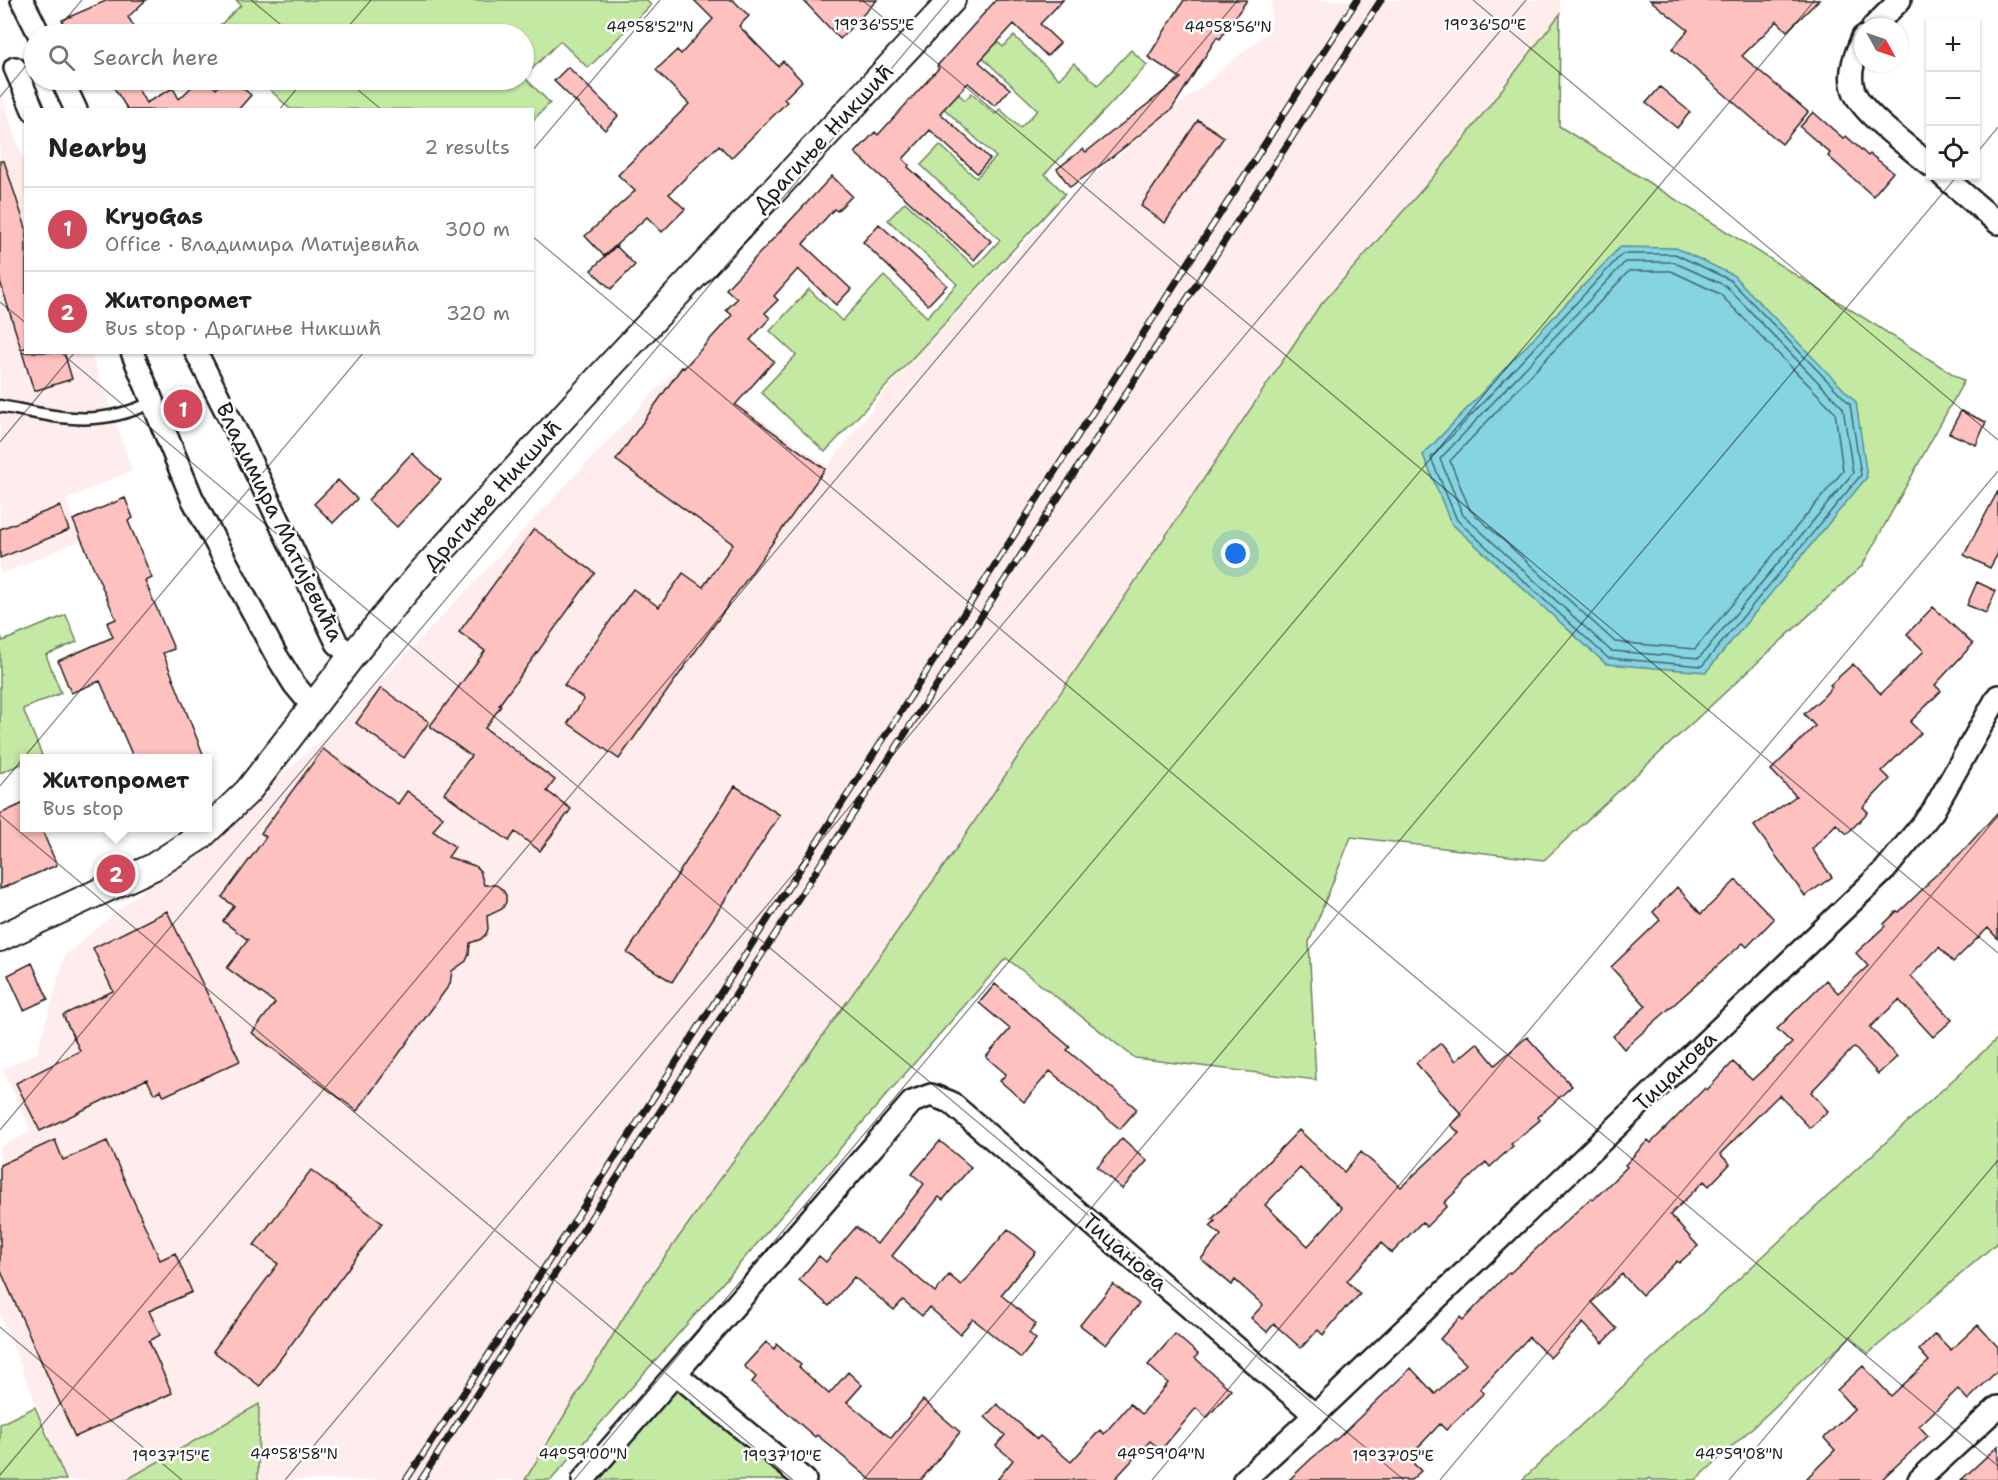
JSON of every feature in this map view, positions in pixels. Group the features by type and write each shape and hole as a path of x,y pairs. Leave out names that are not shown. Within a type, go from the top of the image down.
{"street":[{"path":"22,0 34,24"},
{"name":"Драгиње Никшић","path":"212,825 248,791 351,657 421,573 952,0"},
{"path":"1882,18 1900,0"},
{"path":"1854,56 1853,90 1862,106 1926,162"},
{"path":"15,68 24,89"},
{"path":"24,90 32,108"},
{"path":"67,90 75,108"},
{"path":"1948,180 1998,223"},
{"path":"133,354 192,498 254,616 294,684 313,706"},
{"name":"Владимира Матијевића","path":"197,354 337,643 351,657"},
{"name":"Тицанова","path":"1244,1480 1315,1416 1885,870 1934,811 1998,696"},
{"name":"Драгиње Никшић","path":"0,938 153,867 205,832"},
{"name":"Тицанова","path":"676,1374 912,1102 931,1095 950,1102 1315,1416"},
{"path":"583,1480 676,1374 805,1480"},
{"path":"1919,1480 1998,1407"}],"lane":[{"path":"1,407 54,417 89,419 119,415 153,402"}],"shaded area":[{"path":"1272,0 1560,0 1560,14 1443,166 1318,308 956,849 636,1297 525,1480 258,1480 258,1404 126,1480 67,1480 0,1314 0,1147 31,1132 3,1069 37,1053 65,955 334,730 681,364 828,466 891,384 924,347 1075,191 1271,29"},
{"path":"0,91 24,162 24,354 91,354 132,470 66,500 82,540 0,574"}],"green space":[{"path":"236,0 646,0 651,5 588,68 560,41 534,67 534,24 221,24 241,5"},
{"path":"1560,14 1559,126 1964,381 1862,566 1544,860 1351,837 1309,942 1316,1080 1135,1058 1006,958 551,1480 525,1480 636,1297 956,849 1318,308 1443,166"},
{"path":"978,23 1003,47 1014,36 1059,79 1074,63 1098,85 1131,50 1147,65 1045,174 1065,194 825,452 761,392 796,355 770,331 809,289 842,321 884,276 927,317 957,284 888,220 905,202 975,267 1000,240 921,165 940,145 976,178 996,157 924,90 938,75 965,100 972,93 995,114 1000,109 1020,128 1038,110 963,39"},
{"path":"534,87 550,103 534,119 534,108 289,108 270,90 534,90"},
{"path":"66,615 77,642 46,655 61,693 23,709 42,754 20,754 20,765 0,773 0,634 3,641"},
{"path":"1998,1038 1998,1242 1868,1354 1851,1336 1696,1480 1651,1480 1649,1478 1647,1480 1522,1480"},
{"path":"683,1380 798,1480 599,1480"},
{"path":"259,1404 258,1480 126,1480"},
{"path":"35,1407 66,1480 0,1480 0,1424"}],"water":[{"path":"1620,247 1676,248 1733,275 1856,402 1867,477 1706,672 1606,664 1451,523 1423,455"}],"building":[{"path":"108,0 146,0 128,17 133,24 64,24 62,20"},
{"path":"694,0 733,0 749,16 739,26 778,66 783,61 802,81 784,99 787,102 731,158 719,145 669,194 685,209 662,232 647,217 604,256 585,236 635,191 618,175 689,104 656,70 677,50 681,54 713,19"},
{"path":"803,0 877,0 840,39"},
{"path":"996,0 1063,0 1040,24 1060,43 1047,56 1014,24 979,62 1010,89 995,106 968,83 940,113 990,159 977,173 930,130 903,159 909,165 908,167 991,241 974,260 855,153 875,132 878,135 939,68 937,66"},
{"path":"1184,0 1247,0 1220,39 1217,37 1172,109 1107,161 1070,187 1057,169 1083,149 1086,152 1181,78 1148,57"},
{"path":"1650,0 1819,0 1787,31 1777,21 1742,56 1808,112 1782,144 1672,49 1688,30"},
{"path":"568,67 618,116 605,130 554,81"},
{"path":"1660,87 1690,112 1677,128 1646,103"},
{"path":"115,90 139,90 146,103 169,90 174,90 179,99 188,90 245,90 251,95 240,108 127,108"},
{"path":"1813,112 1843,138 1846,136 1868,156 1870,154 1893,172 1873,196 1828,156 1830,153 1800,127"},
{"path":"1198,120 1224,137 1165,223 1141,206"},
{"path":"0,161 4,161 24,222 24,348 21,349 0,281"},
{"path":"832,176 852,196 837,211 834,209 803,244 851,289 836,305 798,269 774,296 778,300 765,313 770,318 750,340 774,361 735,405 825,469 619,759 568,723 584,699 564,685 633,589 659,607 683,573 703,587 733,544 616,460 682,367 684,368 732,315 726,310 737,299 726,289"},
{"path":"879,224 947,285 928,305 863,242"},
{"path":"616,246 635,265 611,289 591,270"},
{"path":"22,352 24,354 65,354 72,379 34,391"},
{"path":"1961,411 1986,422 1976,445 1949,433"},
{"path":"412,453 441,480 397,527 368,500"},
{"path":"338,480 357,499 333,523 314,504"},
{"path":"1998,491 1998,553 1990,568 1964,555"},
{"path":"125,498 133,518 128,521 152,578 145,581 174,649 163,653 203,754 132,754 100,681 71,693 58,661 113,637 107,623 116,619 73,520"},
{"path":"60,506 69,530 0,558 0,529"},
{"path":"534,529 595,573 499,705 501,706 485,728 555,780 547,791 571,809 540,851 515,832 509,841 444,793 471,756 430,726 485,651 459,632"},
{"path":"1977,582 1996,591 1986,613 1967,605"},
{"path":"1933,607 1973,644 1935,685 1941,691 1910,722 1921,733 1882,771 1890,779 1863,807 1868,812 1847,834 1836,824 1812,849 1832,877 1805,896 1754,826 1796,796 1771,770 1815,726 1804,714 1853,664 1881,694 1924,651 1907,634"},
{"path":"381,688 429,722 404,758 356,723"},
{"path":"323,749 398,804 407,791 443,817 433,831 455,847 448,857 475,866 480,871 484,885 496,885 506,895 506,902 502,909 487,916 486,934 481,939 470,943 466,961 452,971 450,984 357,1111 252,1033 275,1003 227,968 248,940 223,921 234,906 222,897 266,837 261,833"},
{"path":"735,786 780,815 672,982 627,953"},
{"path":"20,805 20,832 43,832 57,865 0,889 0,814"},
{"path":"1998,812 1998,939 1988,928 1953,962 1939,947 1911,976 1952,1020 1933,1037 1899,1000 1870,1027 1897,1057 1878,1074 1854,1047 1811,1092 1828,1111 1810,1128 1779,1095 1720,1154 1730,1164 1709,1186 1704,1181 1670,1215 1698,1246 1679,1263 1677,1261 1642,1295 1622,1274 1592,1302 1617,1329 1603,1343 1583,1323 1550,1358 1529,1337 1480,1389 1484,1393 1446,1430 1440,1424 1408,1458 1421,1471 1411,1480 1289,1480 1339,1437 1411,1368 1435,1394 1466,1364 1440,1339 1460,1317 1463,1320 1509,1272 1591,1198 1593,1200 1627,1167 1625,1165 1648,1140 1651,1143 1733,1062 1752,1080 1792,1043 1777,1029 1826,980 1838,993 1868,966 1856,953 1885,926 1884,924 1897,911 1899,912 1962,852"},
{"path":"1736,880 1774,919 1747,947 1743,943 1624,1049 1613,1036 1646,1006 1611,967 1660,920 1653,912 1677,887 1701,914"},
{"path":"167,911 240,1061 164,1096 161,1090 154,1094 147,1079 40,1131 16,1083 80,1051 63,1015 113,991 93,948"},
{"path":"32,963 48,999 24,1010 8,975"},
{"path":"995,984 1070,1047 1067,1050 1137,1109 1120,1129 1050,1071 1024,1102 1000,1081 1006,1074 986,1057 1010,1029 979,1003"},
{"path":"1527,1037 1572,1086 1538,1117 1540,1120 1511,1144 1513,1146 1490,1167 1486,1162 1444,1203 1447,1206 1426,1227 1422,1222 1392,1253 1381,1243 1347,1281 1360,1294 1323,1335 1318,1330 1301,1348 1274,1324 1267,1332 1251,1318 1263,1305 1235,1280 1232,1285 1201,1259 1221,1235 1210,1226 1215,1221 1212,1219 1299,1130 1344,1172 1361,1152 1401,1187 1459,1133 1451,1125 1462,1115 1416,1063 1441,1043 1456,1061 1477,1043 1495,1065","holes":["1300,1168 1342,1208 1308,1246 1265,1205"]},
{"path":"1122,1138 1147,1161 1122,1189 1097,1167"},
{"path":"55,1140 63,1160 107,1141 160,1260 175,1253 192,1292 149,1311 160,1335 149,1341 172,1393 75,1437 0,1269 0,1165"},
{"path":"940,1141 971,1167 943,1200 939,1197 892,1256 935,1292 949,1275 961,1285 1008,1229 1036,1252 1001,1295 1036,1324 1029,1333 1036,1339 1021,1358 973,1319 960,1334 929,1307 922,1316 903,1300 894,1310 854,1277 829,1306 799,1280 819,1256 826,1262 856,1227 877,1244 924,1184 912,1174"},
{"path":"311,1170 382,1223 260,1386 213,1351 278,1264 254,1245"},
{"path":"1113,1284 1139,1304 1106,1345 1080,1325"},
{"path":"1978,1325 1998,1347 1998,1370 1968,1400 1958,1389 1919,1426 1928,1436 1881,1480 1805,1480 1835,1450 1824,1438 1854,1409 1837,1390 1863,1366 1891,1396 1929,1361 1919,1350 1935,1334 1951,1350"},
{"path":"1175,1334 1198,1354 1195,1358 1231,1390 1207,1418 1196,1408 1161,1450 1150,1441 1114,1480 997,1480 1013,1460 996,1446 1005,1435 985,1417 997,1404 1037,1439 1040,1436 1071,1462 1100,1430 1104,1434 1130,1404 1142,1414 1168,1383 1148,1365"},
{"path":"766,1342 774,1349 777,1344 829,1394 848,1372 862,1385 847,1402 891,1438 923,1400 960,1432 921,1480 871,1480 817,1435 815,1437 752,1382 756,1377 744,1366"},
{"path":"1998,1446 1998,1480 1961,1480"}],"railway":[{"path":"406,1480 475,1376 1357,0"},
{"path":"421,1480 1381,0"}],"place":[{"name":"KryoGas","path":"183,409"},
{"name":"Житопромет","path":"116,874"}]}
